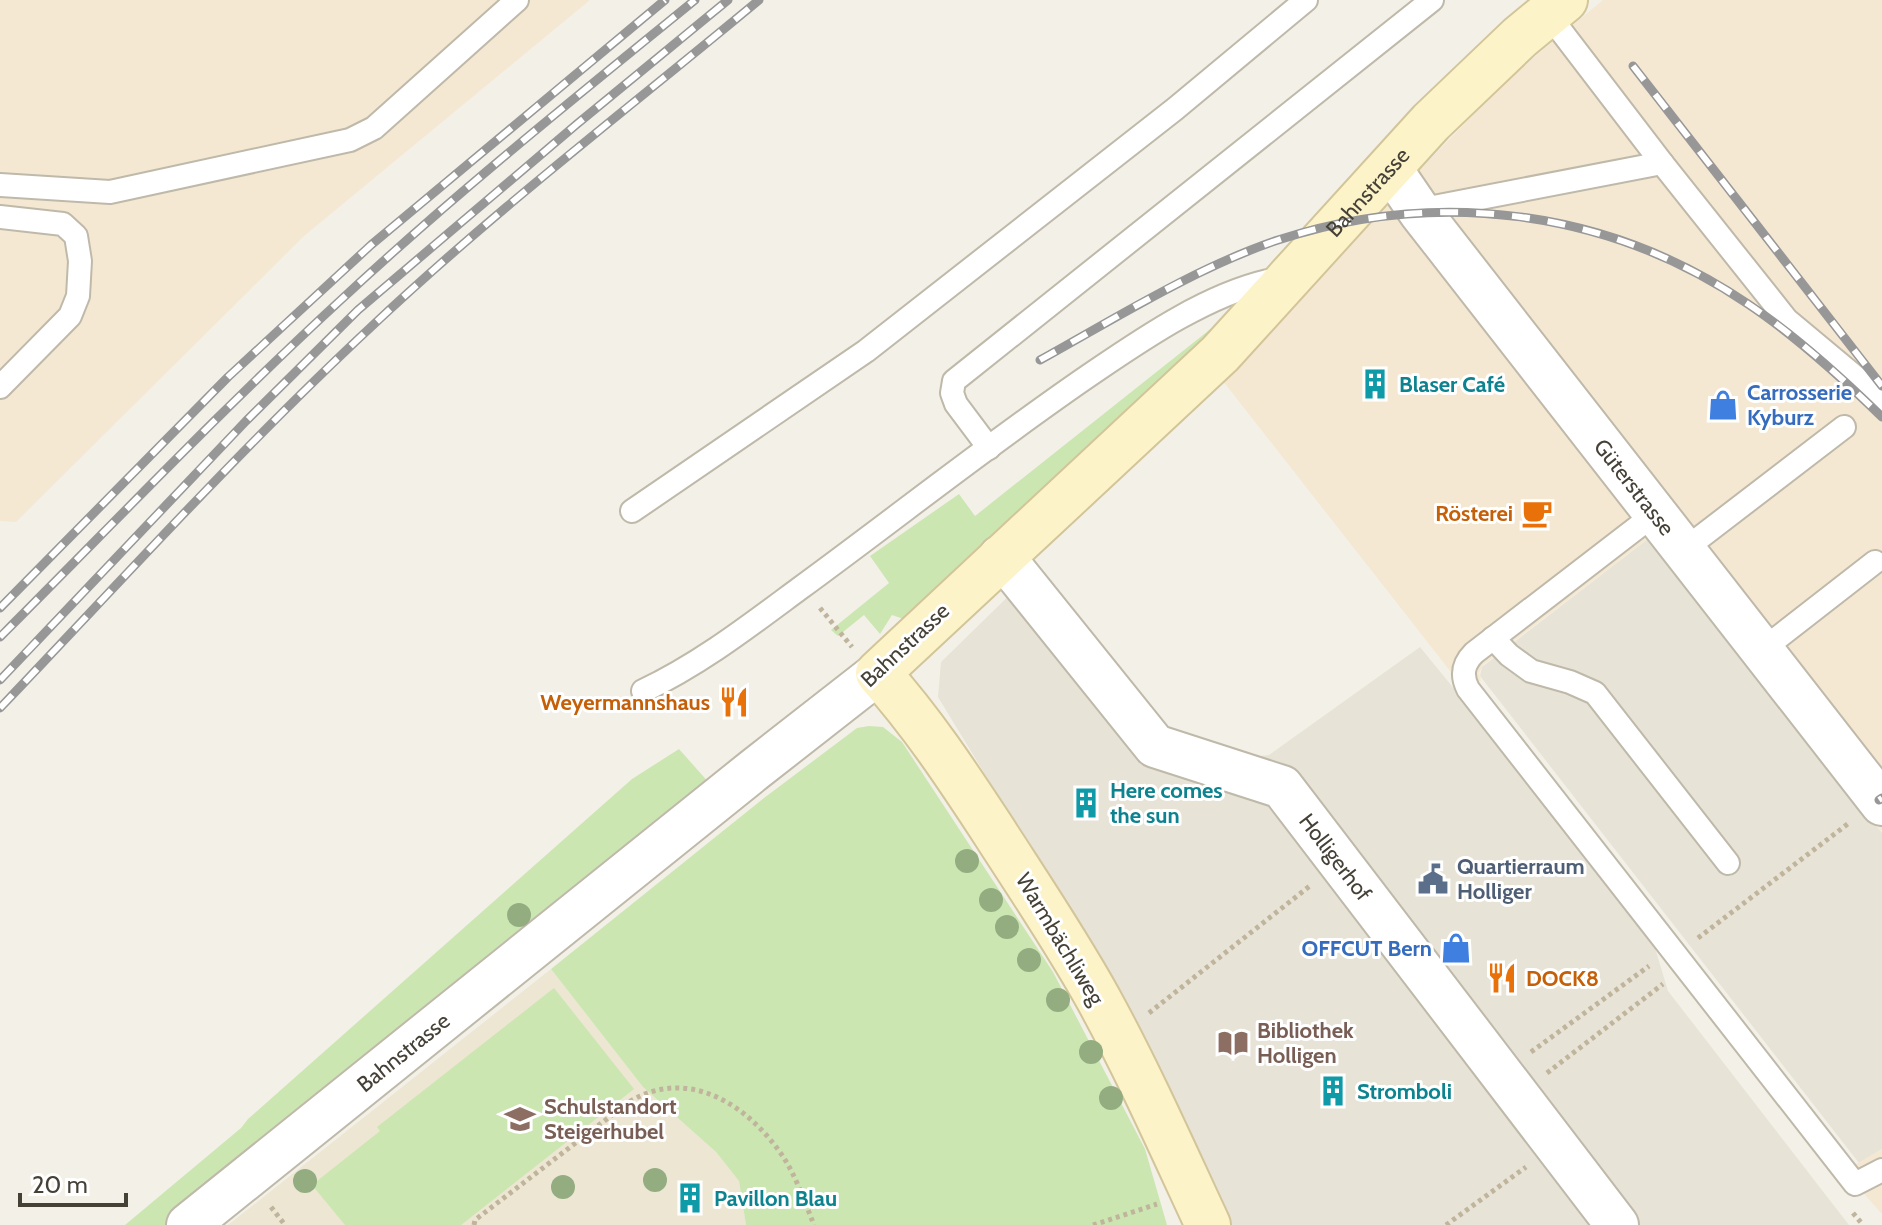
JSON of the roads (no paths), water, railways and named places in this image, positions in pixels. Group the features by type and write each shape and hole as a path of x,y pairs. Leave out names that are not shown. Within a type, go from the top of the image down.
{"street":[{"name":"Bahnstrasse","path":"188,1225 754,770 864,659 1000,557 1220,354 1460,94 1556,7"},
{"name":"Güterstrasse","path":"1390,168 1418,210 1762,650 1870,810"},
{"name":"Holligerhof","path":"1000,557 1155,746 1282,787 1617,1225"},
{"name":"Warmbächliweg","path":"864,659 910,709 942,753 1091,986 1208,1225"}],"lane":[{"path":"0,185 110,192 350,140 374,128 517,0"},
{"path":"632,511 866,351 1175,109 1306,0"},
{"path":"989,448 956,404 952,393 954,381 1432,0"},
{"path":"1556,7 1662,163 1787,320 1871,390 1882,403"},
{"path":"1418,210 1662,163"},
{"path":"0,217 63,224 76,236 80,261 78,296 70,316 0,387"},
{"path":"643,691 727,642 1063,393 1148,336 1243,287 1268,281 1280,289"},
{"path":"1685,549 1844,427"},
{"path":"1656,513 1474,653 1465,664 1464,679 1468,689 1666,958 1855,1184 1882,1170"},
{"path":"1762,650 1875,562"},
{"path":"1493,638 1531,671 1595,693 1728,863"}],"railway":[{"path":"0,608 228,377 371,245 665,0"},
{"path":"0,637 213,422 386,258 695,0"},
{"path":"0,680 246,421 358,310 728,0"},
{"path":"0,708 229,467 371,327 514,201 759,0"},
{"path":"1633,66 1882,386"},
{"path":"1040,360 1186,279 1278,240 1338,224 1399,215 1460,212 1520,217 1580,228 1638,247 1694,272 1783,329 1882,417"}],"place":[{"name":"Blaser Café","path":"1375,384"},
{"name":"Carrosserie Kyburz","path":"1723,405"},
{"name":"Rösterei","path":"1537,513"},
{"name":"Weyermannshaus","path":"734,702"},
{"name":"Here comes the sun","path":"1086,803"},
{"name":"Quartierraum Holliger","path":"1433,879"},
{"name":"OFFCUT Bern","path":"1456,948"},
{"name":"DOCK8","path":"1502,978"},
{"name":"Bibliothek Holligen","path":"1233,1043"},
{"name":"Stromboli","path":"1333,1091"},
{"name":"Schulstandort Steigerhubel","path":"520,1119"},
{"name":"Pavillon Blau","path":"690,1198"}]}
